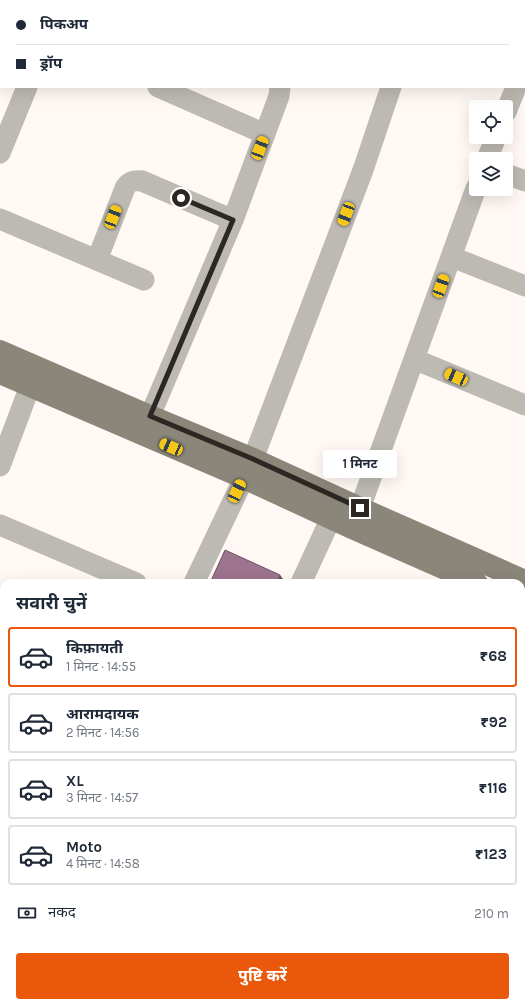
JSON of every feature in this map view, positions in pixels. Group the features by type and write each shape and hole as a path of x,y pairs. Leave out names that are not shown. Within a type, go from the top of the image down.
{"main road":[{"path":"0,351 150,416 248,469 331,518 468,579"},
{"path":"0,373 30,386 248,469 360,508 520,579"}],"street":[{"path":"0,153 4,128 25,88"},
{"path":"160,88 265,134"},
{"path":"150,416 233,220 279,96 280,88"},
{"path":"196,579 248,469 363,170 391,88"},
{"path":"511,100 516,88"},
{"path":"513,177 525,182"},
{"path":"97,260 125,188 134,180 142,181 233,220"},
{"path":"360,508 473,196"},
{"path":"0,219 144,280"},
{"path":"452,257 525,286"},
{"path":"414,359 525,405"},
{"path":"0,466 30,386"},
{"path":"303,579 331,518"},
{"path":"0,525 127,579"}],"building":[{"path":"225,550 280,575 278,579 212,579"}],"route":[{"path":"181,198 233,220 150,416 253,459 360,508"}]}
